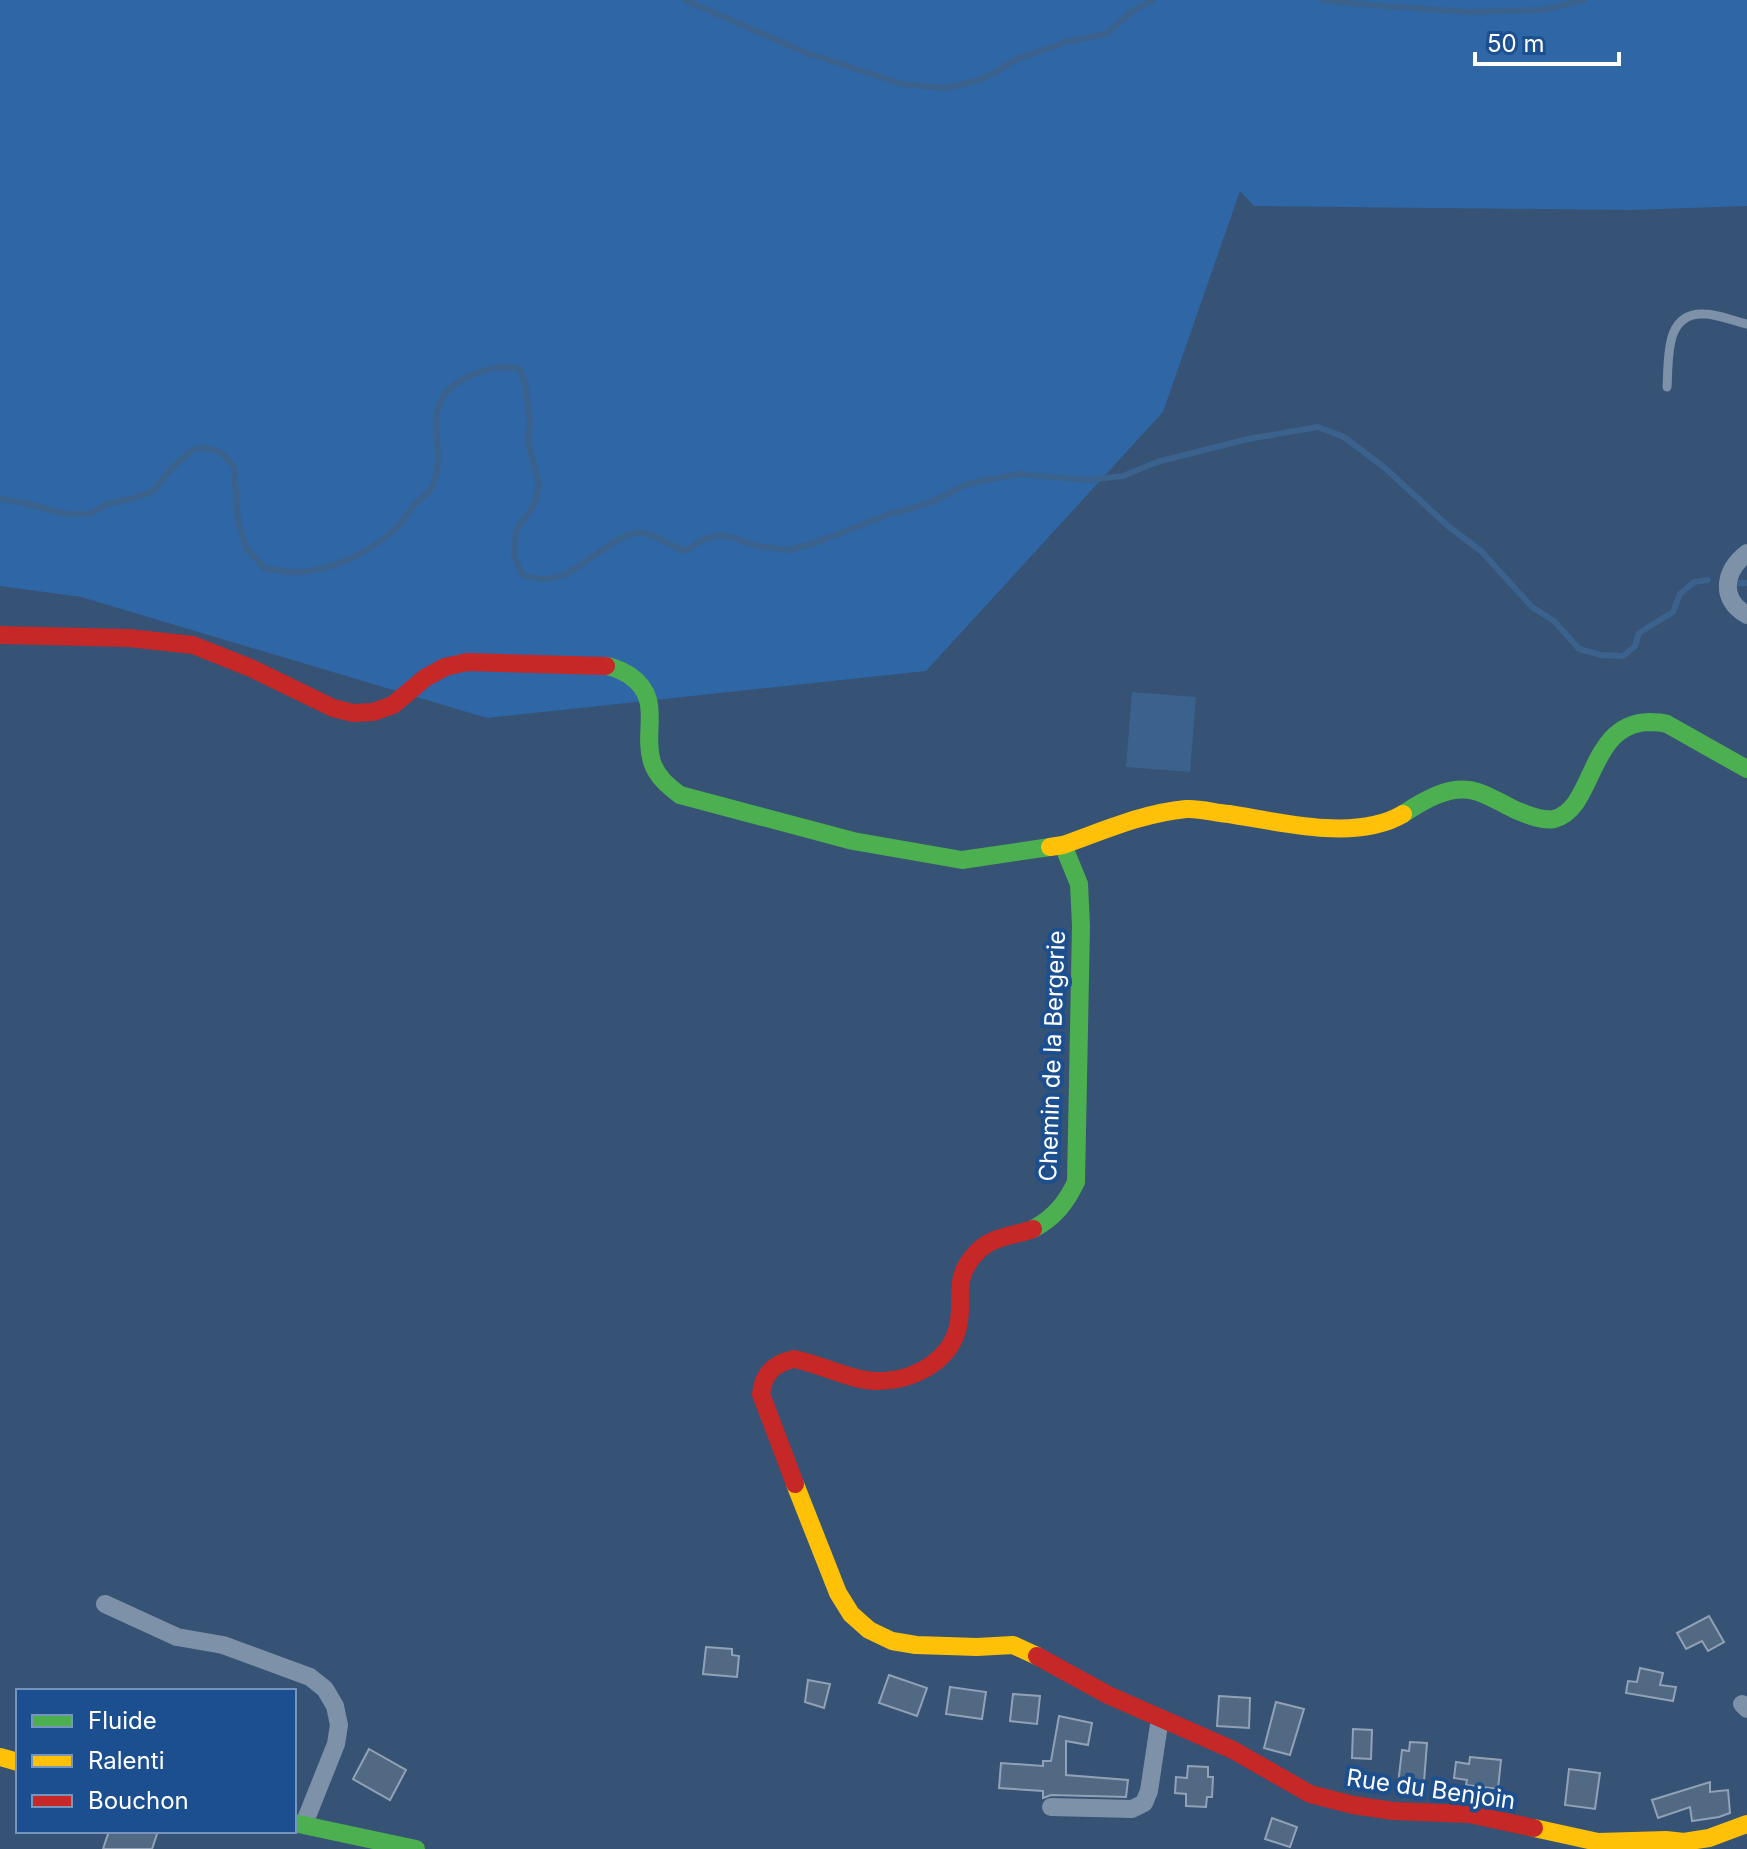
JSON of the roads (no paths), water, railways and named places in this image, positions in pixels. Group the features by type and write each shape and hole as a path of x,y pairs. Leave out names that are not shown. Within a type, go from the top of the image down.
{"street":[{"path":"1747,553 1732,570 1727,591 1732,605 1747,615"},
{"path":"0,635 129,638 193,645 253,669 333,708 353,713 373,712 393,705 425,678 445,667 467,662 611,666 628,674 642,686 651,702 650,754 655,771 665,785 680,795 853,841 962,860 1063,845 1139,818 1189,809 1320,827 1358,828 1394,819 1425,800 1450,791 1475,791 1531,817 1551,821 1561,818 1575,804 1613,735 1628,725 1645,721 1663,722 1747,769"},
{"name":"Chemin de la Bergerie","path":"869,1630 851,1614 838,1593 773,1429 761,1394 762,1384 774,1366 794,1359 873,1382 901,1379 926,1369 940,1360 957,1332 960,1316 958,1295 963,1274 974,1255 985,1244 999,1237 1036,1228 1055,1215 1069,1198 1076,1182 1081,926 1079,884 1063,845"},
{"path":"105,1604 177,1637 223,1645 310,1677 325,1689 335,1706 339,1725 336,1744 299,1824 416,1849"},
{"name":"Rue du Benjoin","path":"869,1630 892,1641 916,1645 1013,1645 1108,1695 1233,1750 1310,1794 1353,1805 1393,1811 1469,1814 1598,1842 1684,1842 1747,1824"},
{"path":"1051,1807 1132,1809 1144,1803 1149,1791 1160,1718"}],"lane":[{"path":"1667,387 1671,336 1684,320 1703,314 1747,324"}],"waterway":[{"path":"685,0 804,52 902,84 946,88 976,81 1015,60 1069,41 1106,34 1134,10 1153,0"},
{"path":"1323,0 1465,12 1543,10 1584,0"},
{"path":"0,499 67,514 90,514 107,504 153,491 191,451 203,447 222,453 234,467 238,521 246,548 265,569 316,570 355,556 379,542 400,524 431,489 437,471 436,425 442,398 453,386 472,375 508,367 520,369 525,383 530,422 528,441 539,484 535,503 516,531 514,556 523,575 538,579 564,575 634,533 654,536 686,551 702,540 719,535 756,546 788,550 936,500 965,485 984,480 1020,474 1088,480 1123,476 1157,462 1248,439 1318,427 1344,437 1385,468 1448,526 1481,551 1532,607 1554,621 1579,649 1601,655 1623,656 1635,646 1639,633 1673,612 1680,594 1694,582 1708,580"},
{"path":"1733,583 1747,583"}]}
